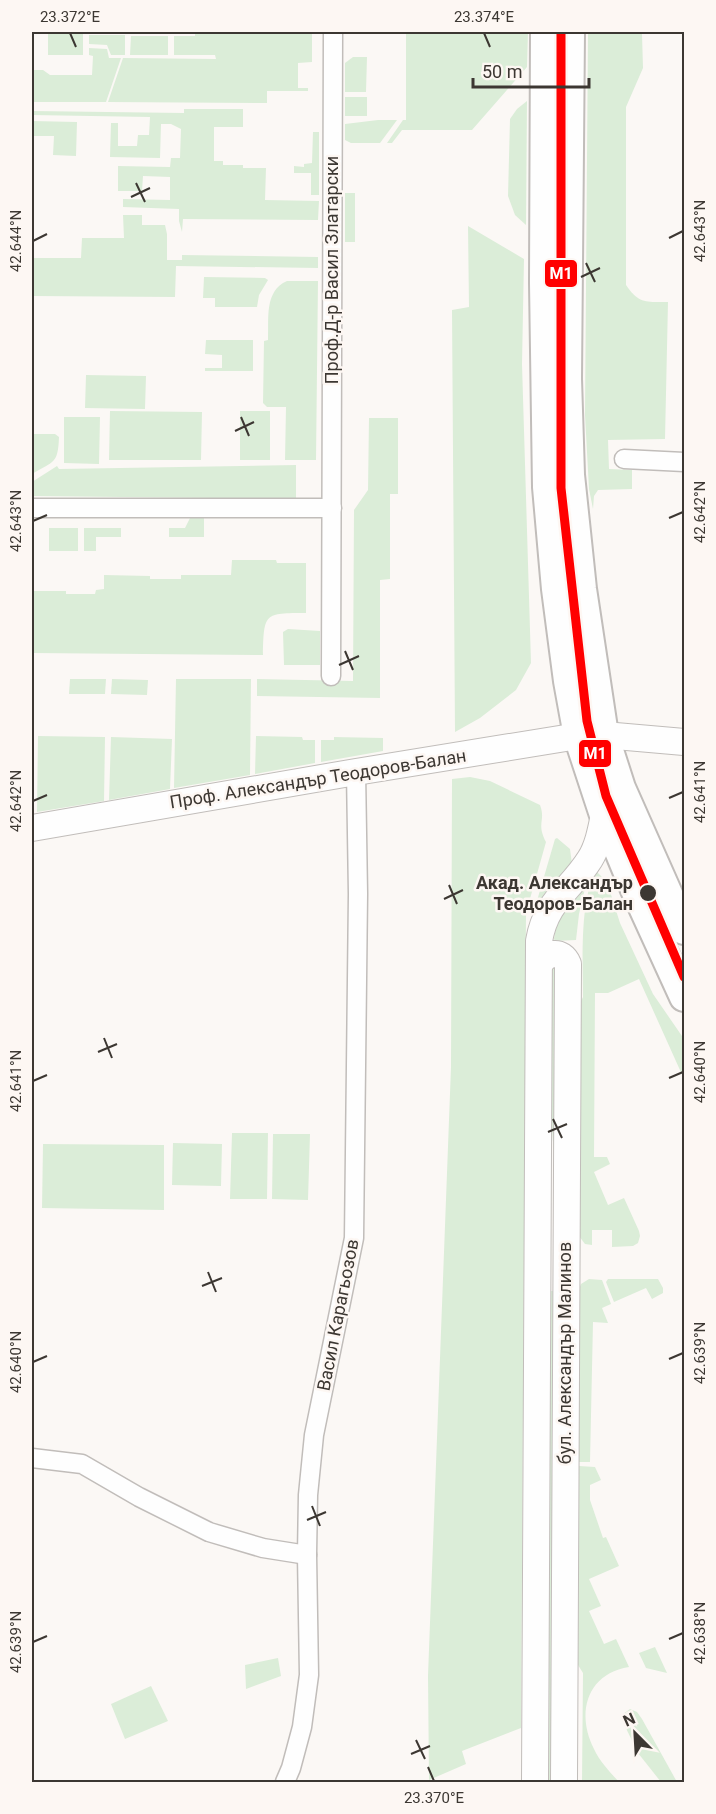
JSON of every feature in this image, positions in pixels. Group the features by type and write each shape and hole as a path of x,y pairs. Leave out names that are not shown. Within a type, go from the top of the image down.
{"main road":[{"path":"545,32 544,283 547,487 556,589 568,681 591,736 621,788 684,930"},
{"path":"570,32 567,379 570,475 582,589 591,736 604,814 636,892 684,997"}],"street":[{"name":"Проф.Д-р Васил Златарски","path":"331,676 333,32"},
{"path":"624,459 684,462"},
{"path":"32,508 332,508"},
{"name":"Проф. Александър Теодоров-Балан","path":"32,828 356,772 591,736 684,742"},
{"name":"Васил Карагьозов","path":"285,1782 302,1727 309,1675 308,1495 314,1435 354,1238 358,894 356,772"},
{"name":"бул. Александър Малинов","path":"535,1782 539,941 544,919 549,910 591,858 604,814"},
{"name":"бул. Александър Малинов","path":"539,965 549,954 559,954 566,958 568,964 564,1782"},
{"path":"32,1458 82,1464 209,1532 263,1548 307,1555"}],"green space":[{"path":"48,32 83,32 83,55 48,55"},
{"path":"195,32 312,32 312,62 298,63 298,88 308,88 308,91 267,91 267,103 108,102 123,58 216,59 215,55 174,55 174,36 195,36"},
{"path":"406,32 528,32 527,67 472,130 402,130 392,143 387,143 403,120 406,120"},
{"path":"588,32 683,32 642,34 643,68 626,107 626,285 639,299 668,302 665,439 608,440 609,469 632,470 632,489 598,490 594,496 593,509 589,489 585,415"},
{"path":"89,35 125,35 125,55 111,55 107,45 89,44"},
{"path":"131,36 168,36 168,55 130,55"},
{"path":"89,48 107,49 109,58 121,58 106,102 32,102 32,70 43,70 50,75 92,75 93,56 89,55"},
{"path":"353,57 367,57 366,92 345,92 345,63"},
{"path":"345,97 367,97 367,116 345,116"},
{"path":"527,101 526,225 515,215 508,196 510,119"},
{"path":"184,109 243,109 243,127 214,127 214,161 223,161 223,165 243,165 243,168 266,168 265,200 319,201 318,220 183,219 182,232 179,209 123,207 123,199 170,200 170,177 143,176 142,191 118,191 118,166 170,167 171,158 180,158 181,129 171,124 161,124 160,158 110,157 111,123 118,123 118,146 137,146 138,135 149,135 150,117 32,115 32,111 184,113"},
{"path":"397,120 380,143 351,143 345,140 345,124"},
{"path":"32,121 77,122 76,156 53,155 54,136 32,136"},
{"path":"313,132 319,132 319,195 311,195 311,173 294,173 294,166 304,167 304,164 312,163"},
{"path":"345,193 355,193 355,242 345,242"},
{"path":"123,215 142,215 142,225 165,225 167,260 182,260 182,255 318,257 318,268 176,266 175,297 32,296 32,258 81,258 82,238 124,238"},
{"path":"468,226 524,259 522,364 531,663 516,690 480,718 455,732 452,310 469,307"},
{"path":"204,277 265,278 268,280 259,295 257,307 215,307 215,298 203,298"},
{"path":"287,281 318,281 316,460 285,460 286,407 267,407 263,403 264,341 268,340 269,306 274,291"},
{"path":"206,340 253,340 253,371 205,371 205,368 222,368 222,355 205,354"},
{"path":"86,375 146,376 145,409 85,408"},
{"path":"110,411 202,412 201,460 109,460"},
{"path":"240,411 270,411 270,460 240,460"},
{"path":"64,417 100,417 99,464 64,463"},
{"path":"369,418 398,418 398,494 390,494 390,579 380,580 380,698 257,696 257,679 353,681 354,510 368,490"},
{"path":"32,434 55,434 59,437 56,457 50,464 32,474"},
{"path":"296,465 296,499 32,496 32,482 57,466 59,469"},
{"path":"190,518 204,518 204,537 169,537 169,528 185,528"},
{"path":"49,528 78,528 78,551 49,551"},
{"path":"84,528 121,528 121,537 96,537 96,551 84,551"},
{"path":"232,560 306,563 306,613 274,615 269,618 264,631 263,655 32,653 32,591 95,594 96,590 104,589 104,575 181,579 181,575 231,575"},
{"path":"288,629 320,631 320,665 284,665 283,632"},
{"path":"70,679 106,679 105,694 69,694"},
{"path":"112,679 148,680 147,695 111,694"},
{"path":"176,679 251,679 250,775 174,788"},
{"path":"38,736 105,737 104,801 37,812"},
{"path":"256,736 302,737 303,740 315,740 315,763 255,774"},
{"path":"111,737 172,739 170,789 109,800"},
{"path":"334,737 383,738 383,751 321,762 321,740 334,740"},
{"path":"470,777 490,781 540,805 541,826 546,842 526,913 521,1728 462,1751 466,1764 429,1780 428,1676 451,1067 452,779"},
{"path":"557,838 570,849 572,864 534,911 555,839"},
{"path":"597,872 607,882 620,923 653,994 684,1039 684,1079 639,979 608,993 595,993 594,1157 607,1157 610,1164 594,1172 608,1205 624,1198 640,1236 638,1243 633,1246 612,1247 612,1230 592,1230 592,1245 585,1244 579,1236 580,1003 583,997 583,931 587,897 591,882"},
{"path":"586,884 576,940 555,941 561,916"},
{"path":"550,962 557,962 557,1228 553,1228 554,1155 548,1077"},
{"path":"232,1133 268,1133 267,1199 230,1199"},
{"path":"273,1134 310,1134 308,1200 272,1199"},
{"path":"173,1143 222,1144 221,1186 172,1185"},
{"path":"43,1144 164,1145 164,1210 42,1208"},
{"path":"589,1279 602,1280 611,1304 602,1308 608,1323 593,1322 590,1462 578,1462 579,1289 581,1284"},
{"path":"608,1279 658,1279 663,1293 652,1299 646,1288 614,1302 606,1282"},
{"path":"547,1291 556,1291 554,1782 544,1782"},
{"path":"579,1466 595,1467 601,1480 590,1485 590,1500 603,1538 606,1537 619,1566 589,1579 601,1606 589,1611 604,1644 616,1639 629,1667 614,1671 594,1687 586,1710 586,1722 594,1749 602,1763 619,1782 582,1782 583,1673 578,1665"},
{"path":"655,1647 667,1673 646,1668 639,1653"},
{"path":"278,1658 281,1676 246,1689 245,1665"},
{"path":"151,1686 168,1721 125,1739 111,1704"},
{"path":"630,1709 637,1712 642,1719 677,1782 661,1782 638,1753 622,1720 622,1715"}],"transit line":[{"name":"M1","path":"561,32 561,488 587,721 606,796 684,977"}],"place":[{"name":"Акад. Александър Теодоров-Балан","path":"648,893"}]}
